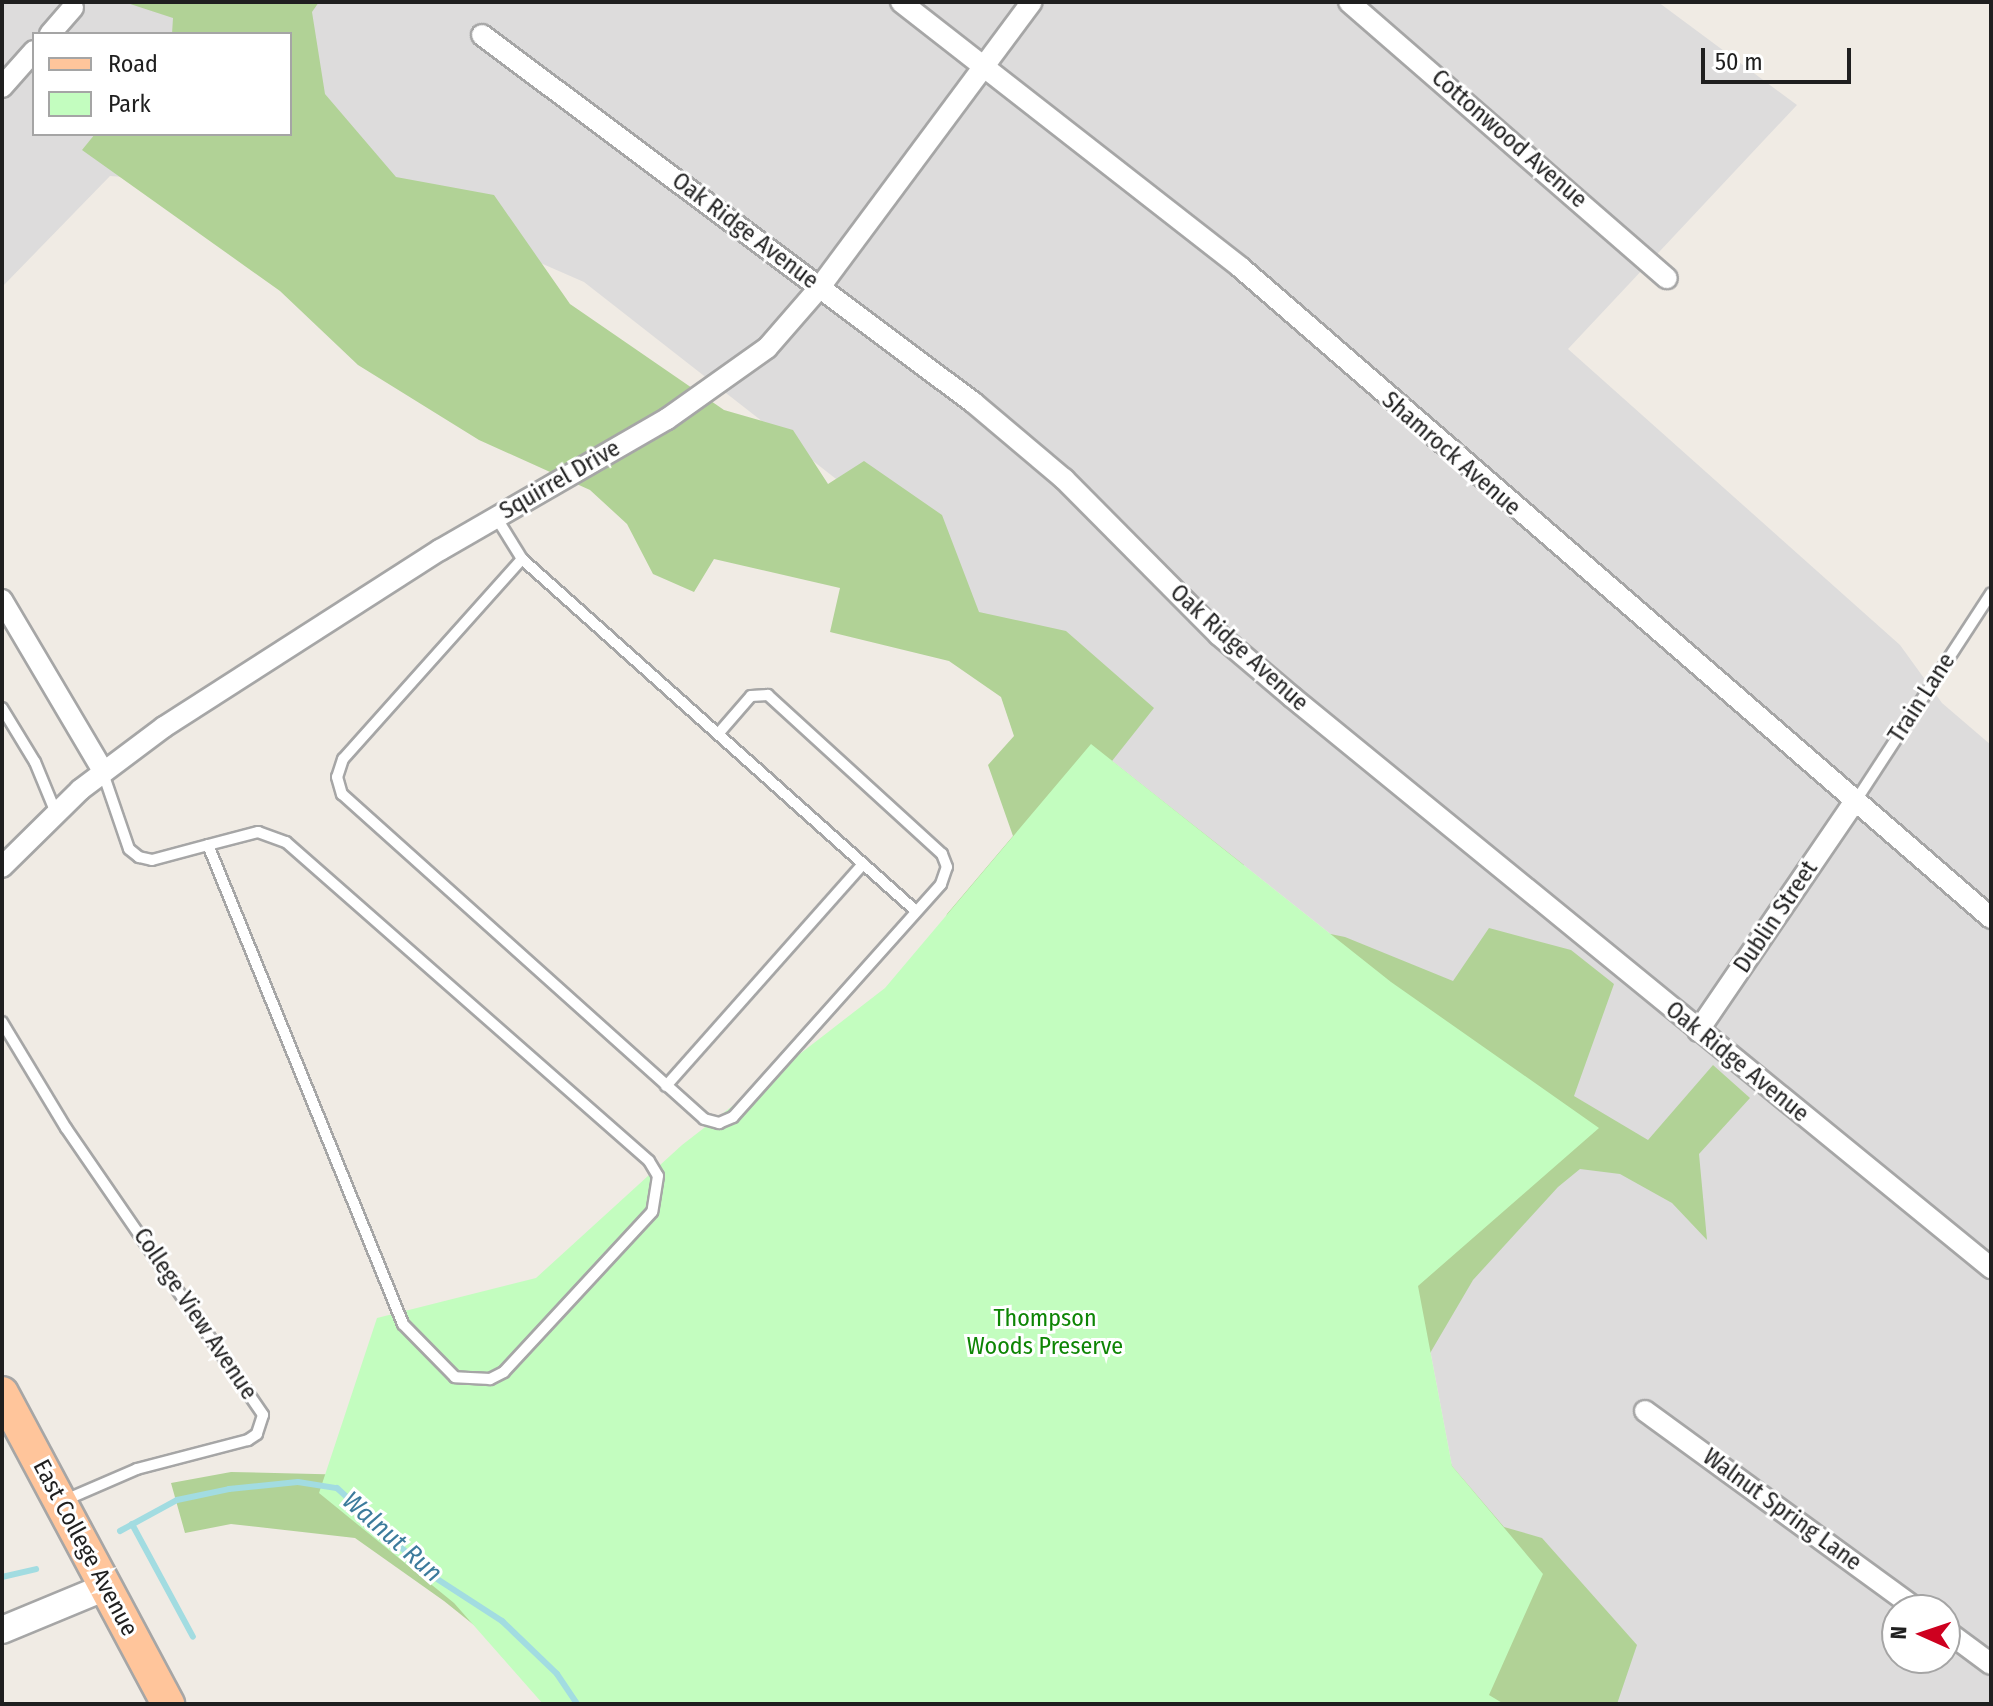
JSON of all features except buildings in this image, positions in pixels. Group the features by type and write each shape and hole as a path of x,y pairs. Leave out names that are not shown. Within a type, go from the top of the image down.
{"main road":[{"name":"East College Avenue","path":"2,1393 168,1704"}],"street":[{"name":"Shamrock Avenue","path":"901,2 986,64 1240,267 1853,804 1991,918"},
{"name":"Squirrel Drive","path":"2,867 103,771 496,517 739,371 820,287 1032,2"},
{"name":"Cottonwood Avenue","path":"1349,2 1667,278"},
{"path":"52,32 73,8"},
{"name":"Oak Ridge Avenue","path":"482,35 820,287 1041,460 1219,635 1698,1031 1991,1268"},
{"path":"2,87 32,53"},
{"path":"2,600 103,771"},
{"name":"Dublin Street","path":"1698,1031 1853,804"},
{"name":"Walnut Spring Lane","path":"1645,1411 1896,1594"},
{"path":"2,1630 106,1587"},
{"path":"1961,1642 1991,1664"}],"lane":[{"path":"496,517 522,559 916,911"},
{"path":"522,559 343,759 337,777 342,794 666,1086 704,1119 719,1123 733,1117 941,884 947,867 942,854 768,695 751,696 719,733"},
{"name":"Train Lane","path":"1853,804 1991,593"},
{"path":"2,708 35,762 56,813"},
{"path":"103,771 129,849 139,857 152,860 208,845 258,832 286,842 649,1161 658,1176 652,1212 504,1372 490,1379 455,1377 403,1324 208,845"},
{"path":"666,1086 863,864"},
{"name":"College View Avenue","path":"2,1022 66,1128 263,1415 257,1434 248,1440 137,1469 62,1502"}],"shaded area":[{"path":"2,2 1658,2 1797,105 1568,349 1900,645 1942,703 1991,745 1991,1704 1504,1704 1543,1574 1452,1466 1418,1286 1391,982 1091,744 886,518 584,282 387,196 110,176 2,287"}],"green space":[{"name":"Thompson Woods Preserve","path":"124,2 319,2 312,12 325,94 396,177 494,195 570,304 724,410 793,430 828,484 864,461 942,515 979,612 1066,631 1154,708 1112,761 1244,865 1243,916 1345,937 1453,981 1489,928 1571,950 1614,984 1574,1096 1648,1140 1713,1065 1750,1098 1699,1154 1707,1240 1672,1203 1620,1174 1580,1169 1558,1187 1473,1280 1419,1372 1452,1466 1504,1527 1542,1538 1637,1645 1617,1704 559,1704 540,1678 444,1601 355,1538 231,1524 185,1533 171,1483 231,1472 356,1475 925,982 947,914 1013,836 988,765 1014,736 1001,697 949,661 830,632 840,588 714,559 694,592 653,574 627,524 590,490 479,440 358,365 280,291 82,150 93,136 292,136 292,32 172,32 173,18"},
{"name":"Thompson Woods Preserve","path":"1091,744 1391,982 1599,1128 1418,1286 1452,1466 1543,1574 1489,1695 1504,1704 543,1704 454,1603 319,1493 377,1318 536,1278 682,1145 885,988"}],"waterway":[{"name":"Walnut Run","path":"120,1531 177,1500 229,1489 298,1482 337,1488 431,1575 502,1621 557,1674 577,1704"},
{"path":"132,1524 193,1637"},
{"path":"2,1577 36,1569"}]}
